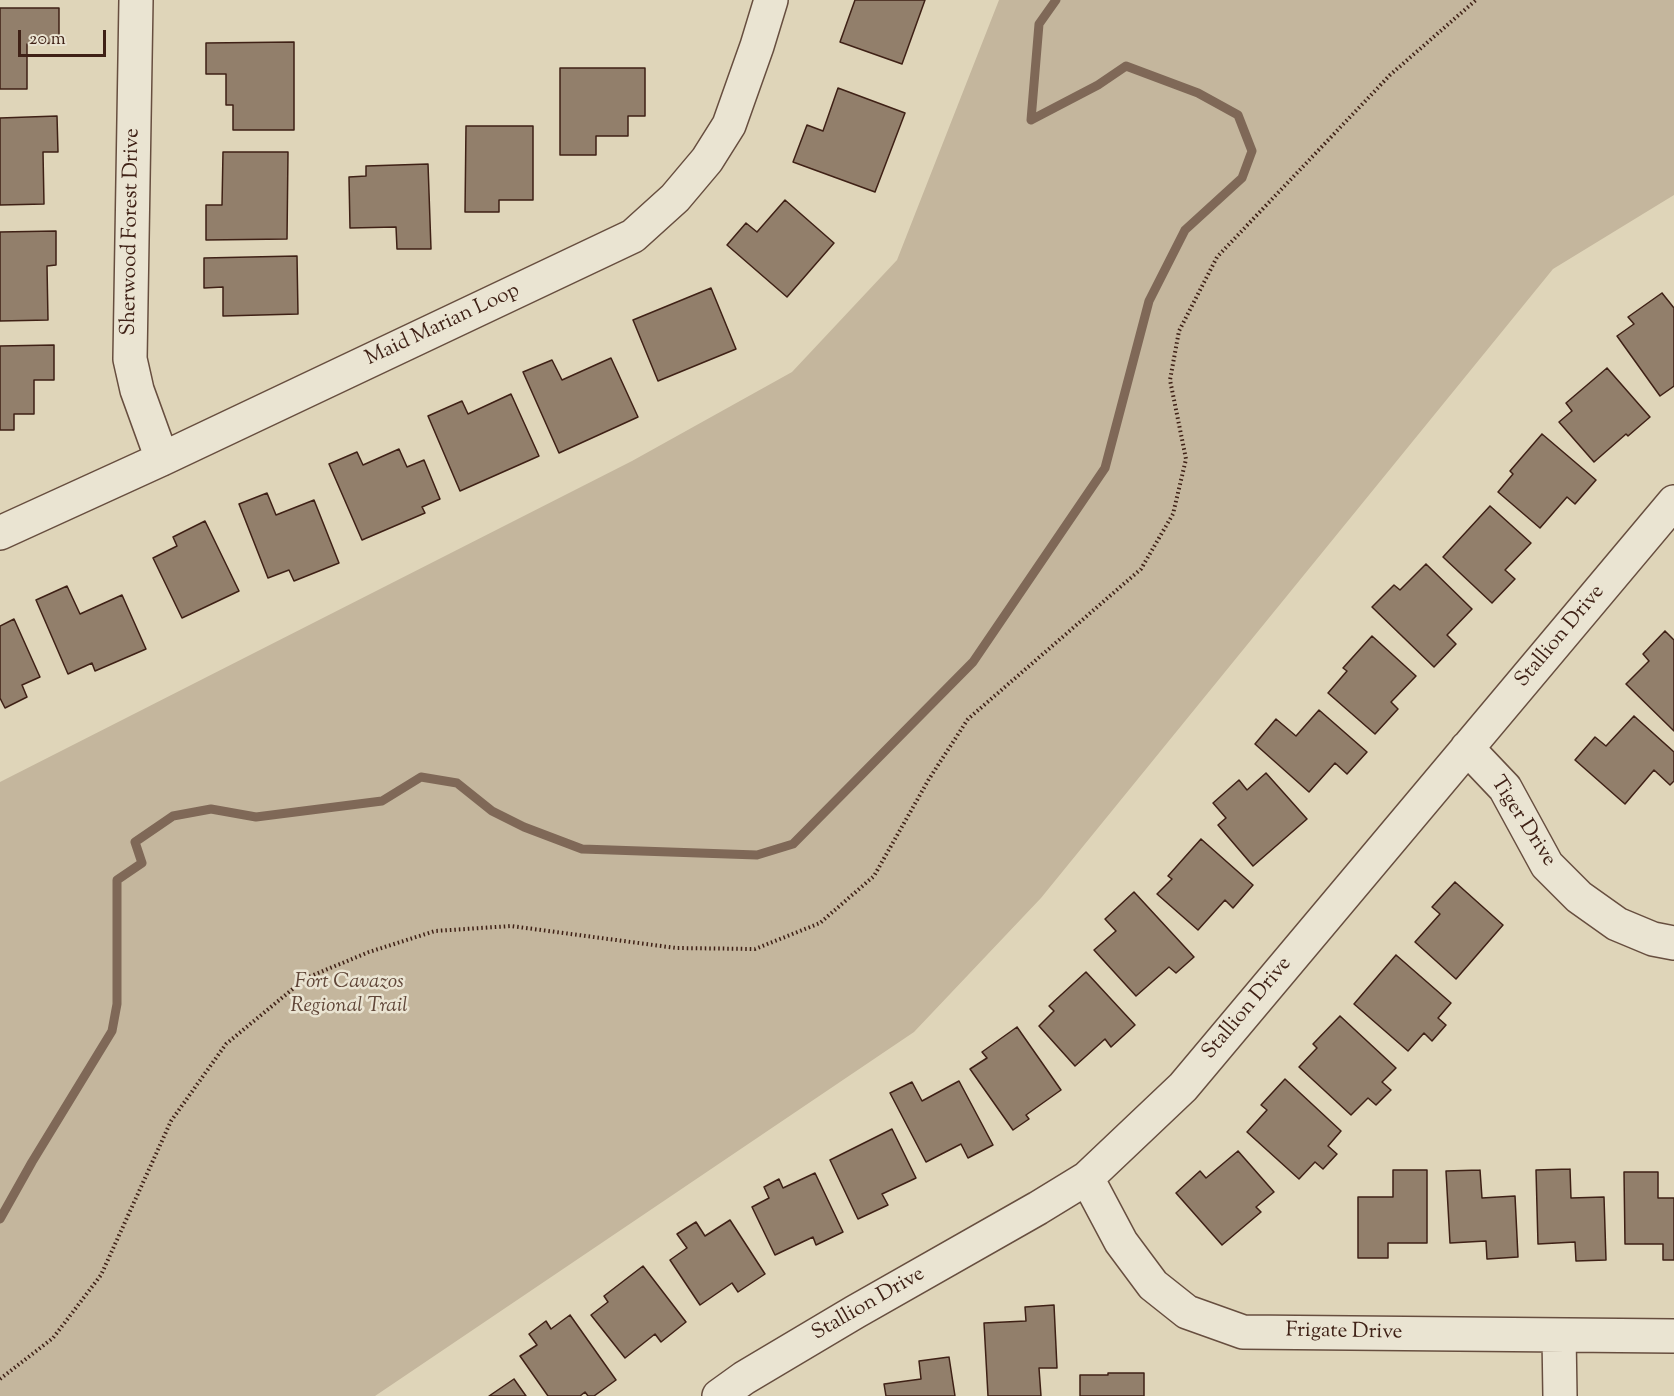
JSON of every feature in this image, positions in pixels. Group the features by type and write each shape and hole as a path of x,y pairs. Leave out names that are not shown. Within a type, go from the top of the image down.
{"street":[{"name":"Sherwood Forest Drive","path":"136,0 130,359 137,390 162,459"},
{"name":"Maid Marian Loop","path":"0,533 162,459 633,236 675,198 706,160 729,124 771,0"},
{"name":"Stallion Drive","path":"719,1396 744,1378 845,1318 1087,1178 1183,1087 1674,502"},
{"name":"Tiger Drive","path":"1467,747 1505,788 1547,865 1579,897 1617,924 1653,939 1674,943"},
{"name":"Frigate Drive","path":"1087,1178 1121,1242 1153,1285 1187,1312 1243,1332 1674,1336"},
{"path":"1559,1335 1560,1396"}],"path":[{"path":"0,1379 53,1338 101,1275 171,1121 226,1044 306,978 369,952 435,930 511,926 676,948 755,950 820,923 874,876 968,719 1141,569 1173,514 1186,459 1170,380 1179,331 1217,257 1390,75 1476,0"}],"green space":[{"name":"Fort Cavazos Regional Trail","path":"999,0 1674,0 1674,195 1553,269 1041,898 914,1032 375,1396 0,1396 0,782 632,461 792,372 897,260"}],"building":[{"path":"855,0 925,0 902,64 840,42"},
{"path":"0,8 59,8 59,43 27,44 27,89 0,89"},
{"path":"294,42 294,130 233,130 233,105 226,105 226,74 206,74 206,43"},
{"path":"560,68 645,68 645,116 628,116 628,136 596,136 596,155 560,155"},
{"path":"838,88 905,113 875,192 793,162 807,125 823,131"},
{"path":"57,116 58,152 43,152 44,204 0,205 0,118"},
{"path":"466,126 533,126 533,200 499,200 499,212 465,212"},
{"path":"223,152 288,152 287,239 206,240 206,205 222,205"},
{"path":"428,164 431,249 397,249 396,227 350,228 349,177 366,176 366,166"},
{"path":"785,200 834,243 787,297 727,245 746,223 757,232"},
{"path":"56,231 56,265 47,266 48,320 0,321 0,232"},
{"path":"297,256 298,314 223,316 223,287 204,288 204,258"},
{"path":"711,288 736,349 658,381 633,320"},
{"path":"1662,293 1674,308 1674,386 1660,396 1617,336 1634,324 1628,317"},
{"path":"54,345 54,380 34,380 34,414 14,414 14,430 0,430 0,346"},
{"path":"611,358 638,417 559,453 523,372 552,360 562,380"},
{"path":"1607,368 1650,417 1594,462 1559,422 1572,411 1566,403"},
{"path":"511,394 539,456 460,491 428,416 462,401 468,414"},
{"path":"1542,434 1596,480 1575,504 1567,497 1540,528 1498,492 1513,474 1510,471"},
{"path":"399,449 407,467 424,460 440,499 422,507 425,513 362,540 329,464 357,452 363,465"},
{"path":"267,493 276,515 314,500 339,563 294,581 289,570 268,578 239,504"},
{"path":"1490,506 1531,543 1505,570 1515,579 1492,603 1443,557"},
{"path":"205,521 239,591 182,618 153,558 177,546 173,537"},
{"path":"1426,564 1472,609 1447,635 1456,644 1434,667 1372,607 1394,585 1400,590"},
{"path":"67,586 80,614 122,595 146,649 95,671 92,663 68,674 36,600"},
{"path":"14,619 40,677 22,685 27,697 5,708 0,698 0,626"},
{"path":"1665,631 1674,640 1674,731 1626,684 1649,661 1643,654"},
{"path":"1372,636 1416,676 1391,702 1398,709 1375,734 1328,693 1347,671 1343,668"},
{"path":"1319,710 1367,752 1347,774 1335,763 1309,792 1255,744 1276,719 1296,736"},
{"path":"1634,716 1674,752 1674,781 1670,785 1654,770 1625,804 1575,760 1595,737 1606,746"},
{"path":"1266,773 1307,819 1253,866 1218,825 1226,818 1213,803 1239,780 1247,790"},
{"path":"1201,839 1253,885 1233,908 1225,900 1198,930 1157,894 1172,879 1168,876"},
{"path":"1455,882 1503,925 1456,979 1415,942 1440,914 1432,907"},
{"path":"1134,892 1194,957 1176,973 1169,967 1136,996 1094,950 1116,931 1105,919"},
{"path":"1396,955 1451,1003 1438,1018 1446,1025 1432,1041 1424,1033 1408,1051 1354,1004"},
{"path":"1086,972 1135,1025 1111,1047 1105,1039 1075,1066 1039,1026 1054,1011 1049,1006"},
{"path":"1340,1016 1396,1068 1382,1082 1391,1090 1376,1105 1368,1098 1351,1115 1299,1067 1317,1048 1313,1044"},
{"path":"1017,1027 1061,1090 1026,1115 1029,1119 1013,1130 970,1069 987,1058 982,1052"},
{"path":"1285,1079 1341,1131 1328,1146 1337,1154 1323,1169 1315,1162 1299,1179 1247,1132 1267,1110 1261,1105"},
{"path":"959,1081 993,1145 968,1158 961,1144 926,1162 890,1093 912,1082 922,1101"},
{"path":"892,1129 916,1178 882,1194 888,1205 858,1219 830,1160"},
{"path":"1238,1151 1274,1192 1256,1207 1261,1212 1222,1245 1176,1193 1200,1171 1206,1178"},
{"path":"1570,1169 1571,1198 1604,1197 1606,1260 1576,1261 1575,1242 1538,1244 1536,1170"},
{"path":"1393,1170 1427,1170 1427,1243 1388,1243 1388,1258 1358,1258 1358,1197 1393,1197"},
{"path":"1480,1170 1482,1198 1515,1196 1518,1257 1487,1259 1486,1241 1450,1243 1446,1171"},
{"path":"1624,1172 1658,1172 1658,1198 1674,1198 1674,1260 1663,1260 1663,1244 1625,1244"},
{"path":"815,1173 843,1232 816,1245 813,1237 775,1255 752,1207 769,1198 764,1187 779,1179 783,1188"},
{"path":"730,1220 765,1274 738,1292 732,1283 700,1305 670,1260 687,1248 677,1234 696,1222 705,1236"},
{"path":"643,1266 686,1322 661,1342 655,1334 625,1358 591,1315 608,1302 604,1296"},
{"path":"1054,1305 1057,1368 1039,1368 1041,1396 988,1396 984,1323 1026,1321 1025,1307"},
{"path":"570,1315 616,1380 594,1396 588,1396 585,1392 580,1396 548,1396 520,1356 537,1345 529,1334 546,1321 551,1329"},
{"path":"949,1357 955,1396 886,1396 884,1384 921,1379 919,1361"},
{"path":"1108,1373 1144,1373 1144,1396 1080,1396 1080,1375 1108,1375"},
{"path":"514,1379 526,1396 489,1396"}],"waterway":[{"path":"0,1219 112,1031 117,1004 117,880 142,863 135,842 173,816 211,809 256,817 382,801 421,777 457,783 492,811 524,827 582,849 757,855 793,844 973,662 1105,468 1149,301 1185,230 1242,178 1252,151 1238,115 1198,93 1126,66 1098,85 1031,120 1039,24 1056,0"}]}
